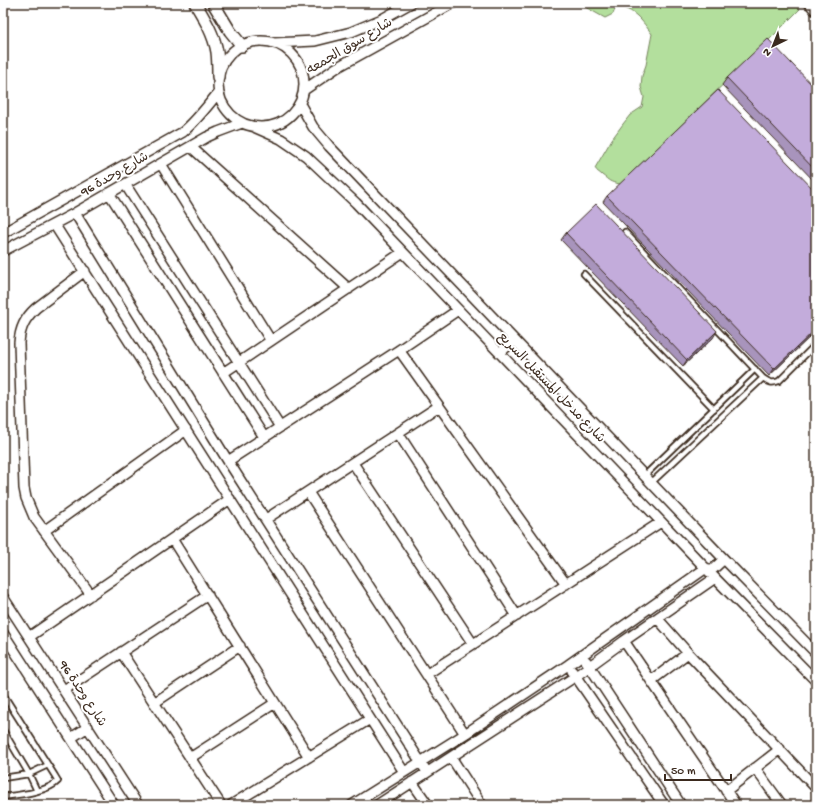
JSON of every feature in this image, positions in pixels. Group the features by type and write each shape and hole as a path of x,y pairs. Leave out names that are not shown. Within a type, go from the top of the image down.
{"street":[{"path":"195,3 215,42 217,52 218,93 222,104 229,114 242,123 256,128 264,128 278,124 290,115 300,104 304,90 302,73 294,57 281,46 273,43 257,42 242,46 232,53 224,62 218,77"},
{"path":"213,3 242,46"},
{"name":"شارع سوق الجمعه","path":"273,43 315,40 351,32 382,19 411,3"},
{"name":"شارع سوق الجمعه","path":"304,90 336,68 453,3"},
{"name":"شارع وحدة 96","path":"3,233 183,132 202,114 218,93"},
{"name":"شارع مدخل المستقبل السريع","path":"300,104 313,127 329,146 644,476 816,653"},
{"name":"شارع وحدة 96","path":"3,251 75,213 218,132 242,123"},
{"name":"شارع مدخل المستقبل السريع","path":"256,128 281,139 306,156 356,203 710,573 816,681"},
{"path":"191,147 349,289"},
{"path":"161,164 271,342"},
{"path":"125,184 280,427"},
{"path":"109,193 264,437"},
{"path":"75,213 228,461 427,772"},
{"path":"54,224 404,772"},
{"path":"223,374 403,252"},
{"path":"85,271 36,308 25,320 20,335 24,488 29,508 91,595"},
{"path":"228,461 458,310"},
{"path":"500,353 514,340"},
{"path":"399,350 566,584"},
{"path":"266,519 439,406"},
{"path":"44,531 186,430"},
{"path":"398,433 517,616"},
{"path":"353,463 474,644"},
{"path":"308,492 465,734"},
{"path":"29,637 230,499"},
{"path":"427,674 661,522"},
{"path":"172,539 309,757"},
{"path":"378,805 576,676 657,618 710,573 724,559"},
{"path":"352,805 465,734 582,655 710,573"},
{"path":"64,690 208,595"},
{"name":"شارع وحدة 96","path":"3,597 138,805"},
{"path":"657,618 688,653 816,788"},
{"path":"3,633 114,805"},
{"path":"624,641 736,805"},
{"path":"154,703 240,646"},
{"path":"121,652 221,805"},
{"path":"651,681 688,653"},
{"path":"582,655 681,805"},
{"path":"568,665 664,805"},
{"path":"190,758 275,703"},
{"path":"231,805 370,719"},
{"path":"71,738 88,727"},
{"path":"726,791 780,749"},
{"path":"634,760 646,752"},
{"path":"451,757 482,805"},
{"path":"755,768 782,805"},
{"path":"412,782 428,805"}],"lane":[{"path":"624,232 763,378 774,383 779,381 816,344"},
{"path":"584,274 714,409"},
{"path":"644,476 755,369"},
{"path":"651,483 763,378"},
{"path":"3,694 58,781 55,784 37,792 3,797"},
{"path":"3,730 29,774 37,792"},
{"path":"3,778 29,774 48,765"}],"green space":[{"path":"581,3 795,3 800,9 620,184 610,181 595,168 612,139 623,124 630,115 642,107 644,97 641,87 642,76 646,65 652,34 637,16 628,10 616,7 613,14 605,18"}],"building":[{"path":"768,39 816,89 816,171 727,78"},
{"path":"718,90 816,192 816,329 774,369 607,196"},
{"path":"596,204 717,331 687,360 566,233"}]}
